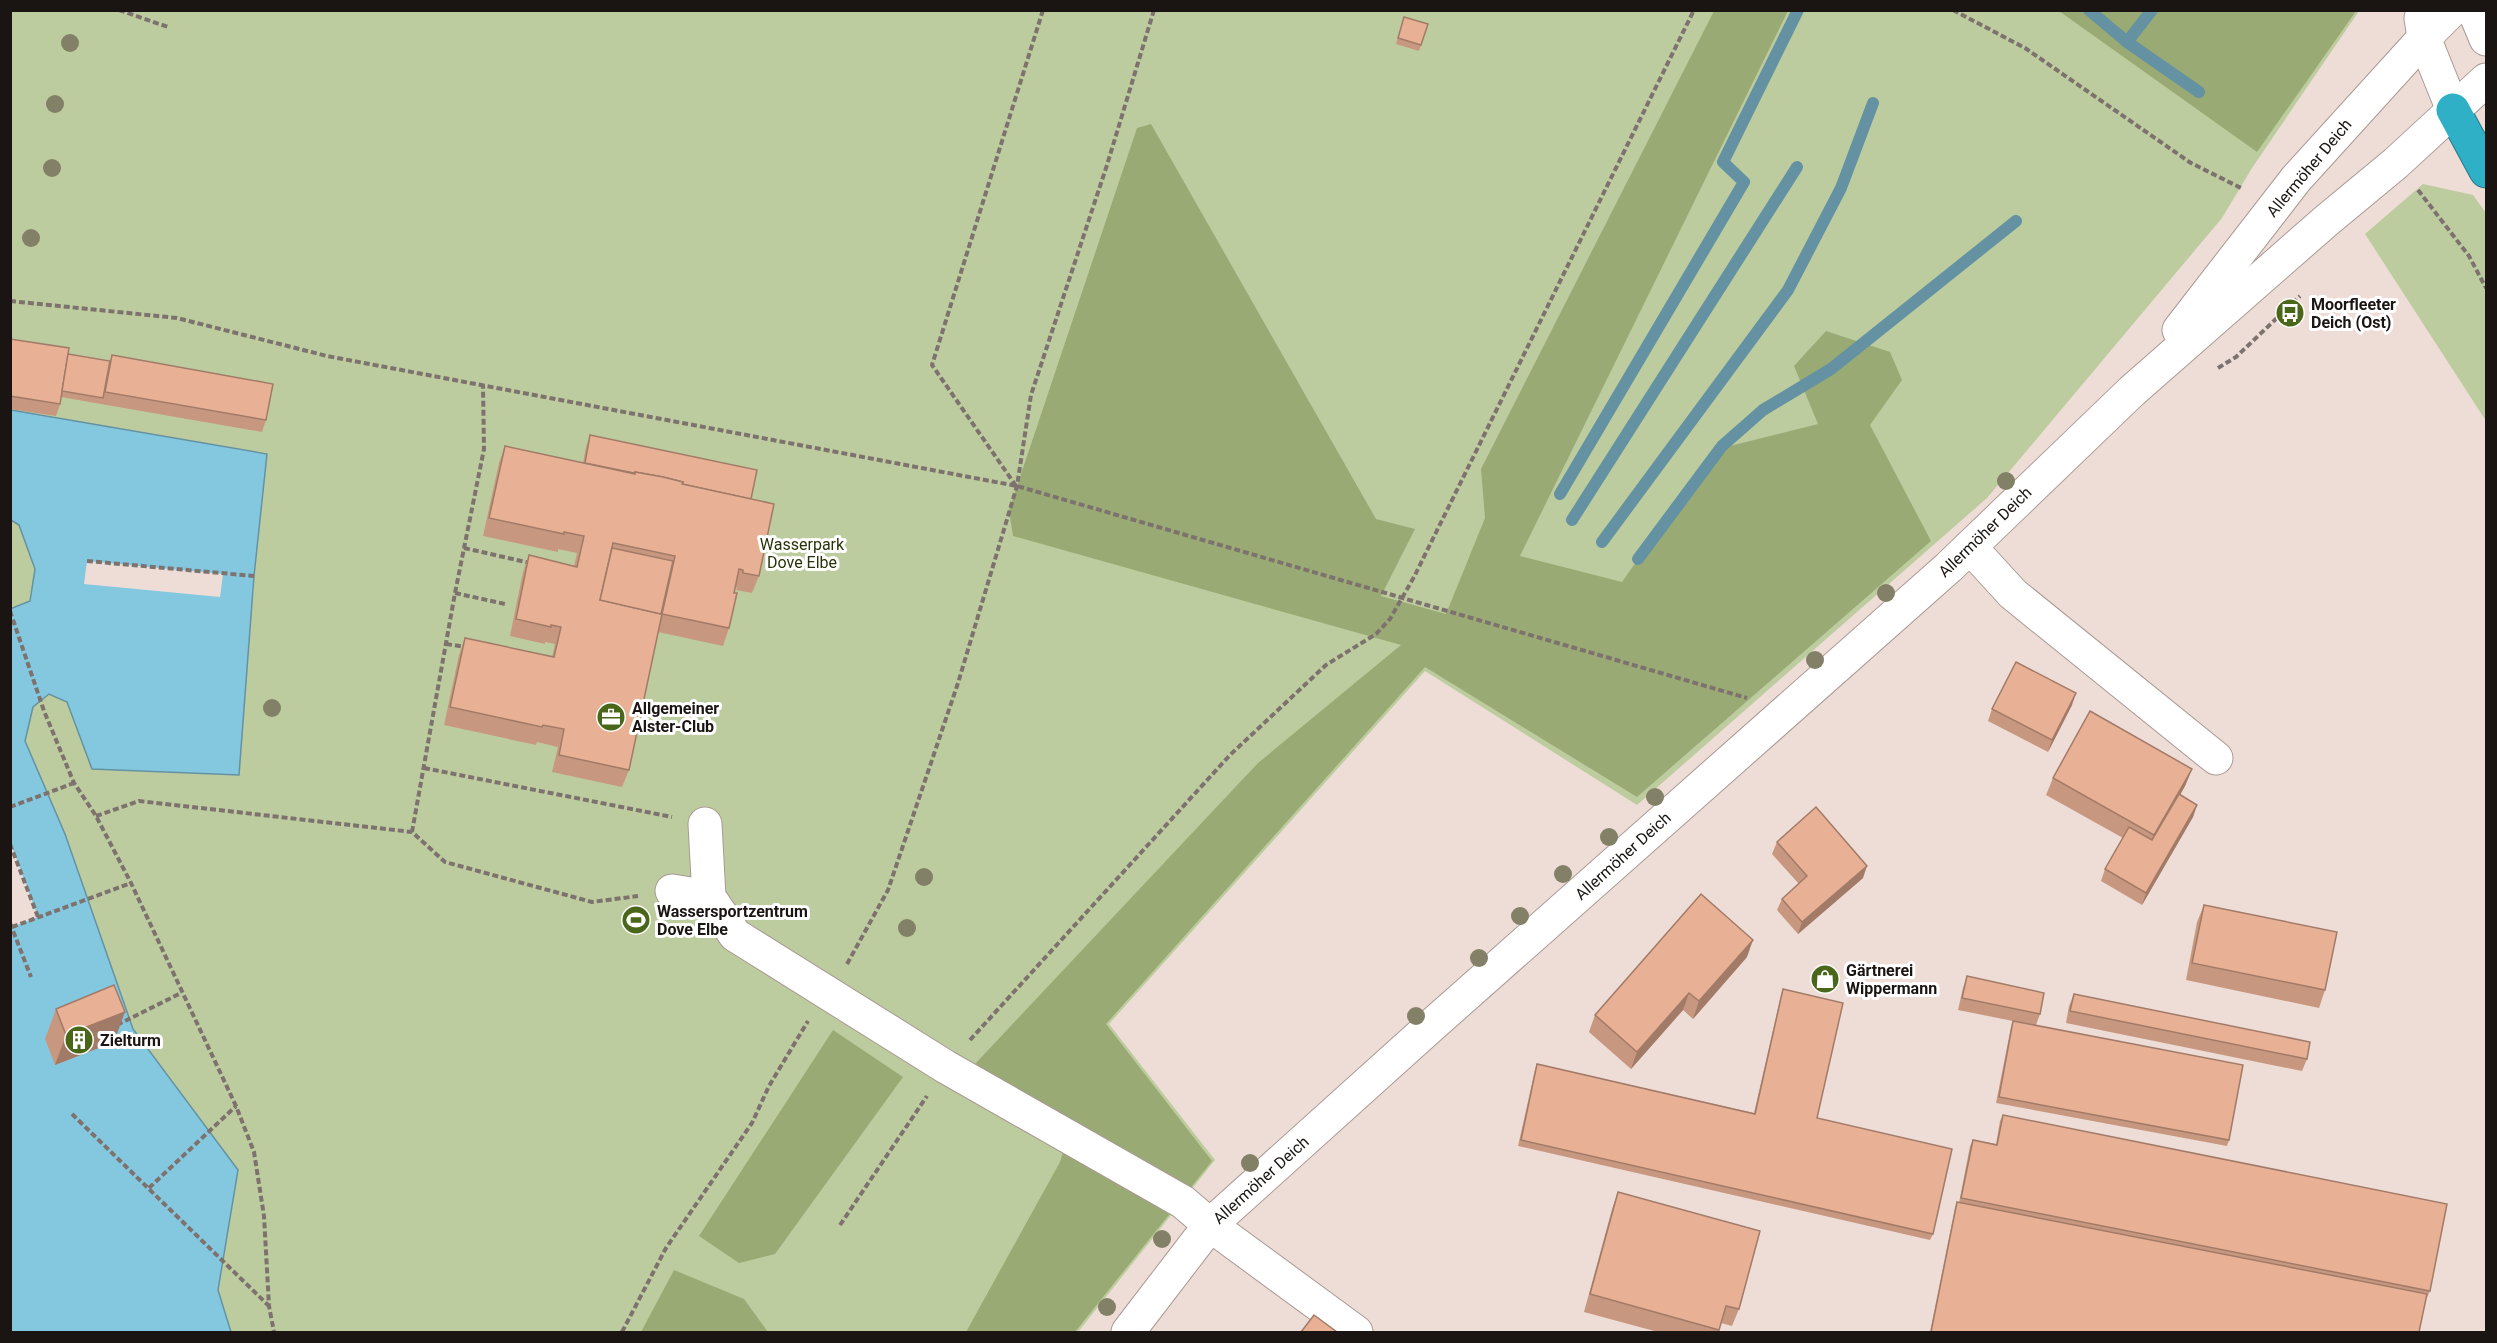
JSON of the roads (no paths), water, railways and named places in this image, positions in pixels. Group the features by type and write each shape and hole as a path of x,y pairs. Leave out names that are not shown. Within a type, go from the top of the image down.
{"highway":[{"path":"2453,110 2487,171"}],"street":[{"name":"Allermöher Deich","path":"2132,391 2296,179 2422,24 2452,10"},
{"path":"2474,10 2487,39"},
{"path":"2422,24 2453,110"},
{"name":"Allermöher Deich","path":"1128,1332 1210,1225 1970,547 2132,391 2326,221 2396,163 2487,80"},
{"path":"1970,547 2013,594 2216,758"},
{"path":"705,824 708,897 735,935 946,1067 1183,1202 1210,1225 1356,1332"},
{"path":"672,891 708,897"}],"water":[{"path":"11,410 267,454 254,576 239,775 92,769 67,702 49,694 33,707 25,741 65,834 133,1029 238,1170 218,1290 231,1332 11,1332 10,609 30,601 35,569 19,525 11,520"}],"waterway":[{"path":"1560,494 1744,182 1723,162 1798,10"},
{"path":"2089,10 2127,42 2199,92"},
{"path":"2127,42 2152,10"},
{"path":"1602,542 1788,290 1841,188 1873,103"},
{"path":"1572,520 1797,167"},
{"path":"1638,559 1722,446 1763,410 1831,369 2016,221"}],"place":[{"name":"Moorfleeter Deich (Ost)","path":"2290,313"},
{"name":"Allgemeiner Alster-Club","path":"611,717"},
{"name":"Wassersportzentrum Dove Elbe","path":"636,920"},
{"name":"Gärtnerei Wippermann","path":"1825,979"},
{"name":"Zielturm","path":"79,1040"}],"park label":[{"name":"Wasserpark Dove Elbe","path":"802,553"}]}
